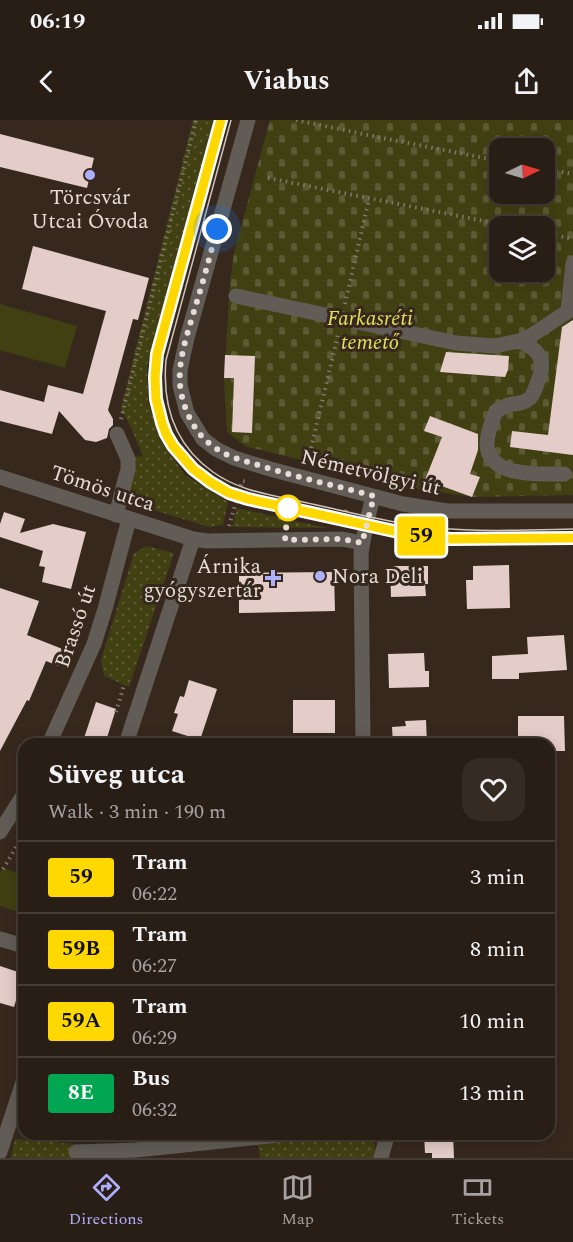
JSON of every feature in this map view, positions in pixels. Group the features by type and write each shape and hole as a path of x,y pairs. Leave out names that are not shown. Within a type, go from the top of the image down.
{"street":[{"name":"Németvölgyi út","path":"248,120 180,370 180,385 187,413 203,439 234,458 403,504 447,512 573,511"},
{"path":"236,296 456,343 494,346 519,341 532,335 571,309 573,263"},
{"path":"519,341 530,346 539,354 542,364 541,374 532,397 496,411 489,427 487,446 496,463 507,471 564,474"},
{"name":"Brassó út","path":"52,738 94,644 105,609 122,517 128,469 128,459 117,434"},
{"name":"Tömös utca","path":"0,477 192,538"},
{"path":"363,738 361,553 374,496"},
{"path":"128,738 192,538 207,541 342,539 362,543"},
{"path":"0,832 18,804"},
{"path":"0,939 18,944"},
{"path":"0,1152 18,1097"},
{"path":"76,1152 136,1150 232,1140"},
{"path":"384,1157 386,1140"}],"path":[{"path":"117,434 196,120"},
{"path":"296,120 489,158"},
{"path":"555,171 573,174"},
{"path":"267,178 489,222"},
{"path":"555,236 573,239"},
{"path":"225,541 242,481 249,483"},
{"path":"117,707 124,685"},
{"path":"3,869 18,844"}],"green space":[{"path":"193,120 216,120 147,366 148,401 160,440 185,475 228,502 223,525 209,527 128,502 134,457 143,456 121,408"},
{"name":"Farkasréti temető","path":"270,120 573,120 573,495 472,497 417,489 245,446 227,432 224,378 234,253"},
{"path":"0,304 77,326 65,368 0,350"},
{"path":"237,508 278,518 329,528 232,527"},
{"path":"147,546 174,553 129,687 104,676 101,660 134,553"},
{"path":"2,868 18,873 18,911 0,906"},
{"path":"15,1139 76,1144 77,1158 11,1158"},
{"path":"306,1140 371,1140 375,1149 373,1158 260,1158 258,1145"}],"building":[{"path":"0,134 94,158 87,188 0,167"},
{"path":"33,246 149,278 138,320 133,319 108,410 113,419 113,425 109,429 107,438 96,442 85,440 59,411 52,434 0,421 0,390 44,402 48,385 83,394 106,311 22,289"},
{"path":"573,320 573,455 510,447 512,431 548,435 562,327"},
{"path":"446,352 509,356 508,370 505,377 440,372"},
{"path":"225,355 255,356 252,433 232,432 234,378 224,378"},
{"path":"430,416 478,434 478,450 470,474 480,477 472,497 425,480 442,437 424,431"},
{"path":"4,512 25,519 20,533 53,524 86,532 71,589 42,582 45,567 39,566 43,551 0,537 0,524"},
{"path":"509,565 510,608 467,609 466,580 473,580 473,566"},
{"path":"390,566 428,566 426,596 391,597"},
{"path":"334,572 335,611 239,613 239,573"},
{"path":"0,588 39,601 27,635 65,650 58,666 46,661 29,701 27,700 0,751"},
{"path":"564,635 567,670 519,673 519,679 492,679 492,656 528,654 527,637"},
{"path":"424,653 425,671 429,671 429,687 389,688 388,654"},
{"path":"189,680 217,689 201,738 172,731 178,714 174,713 180,696 184,697"},
{"path":"293,700 335,700 335,733 293,733"},
{"path":"96,702 116,709 107,738 84,738"},
{"path":"518,716 564,716 565,751 555,751 555,738 518,738"},
{"path":"426,720 427,738 393,738 392,727 406,726 405,721"},
{"path":"0,966 18,972 18,994 14,1007 0,1003"},
{"path":"424,1140 453,1140 454,1158 432,1158 432,1153 425,1153"}],"tram line":[{"path":"221,120 157,354 156,399 166,431 183,458 207,481 236,496 392,531 449,539 573,538"},
{"name":"59","path":"221,120 155,367 156,399 162,423 173,446 186,463 210,482 237,496 412,535 451,539 573,538"},
{"path":"231,120 166,360 165,377 169,408 180,437 189,449 213,472 234,484 370,517 404,524 454,529 573,529"}],"place":[{"name":"Törcsvár Utcai Óvoda","path":"90,175"},
{"name":"Nora Deli","path":"320,576"},
{"name":"Árnika gyógyszertár","path":"273,578"}],"route":[{"path":"217,229 180,370 183,398 187,413 195,427 203,439 234,458 374,496 362,543 342,539 285,540 288,508"}]}
